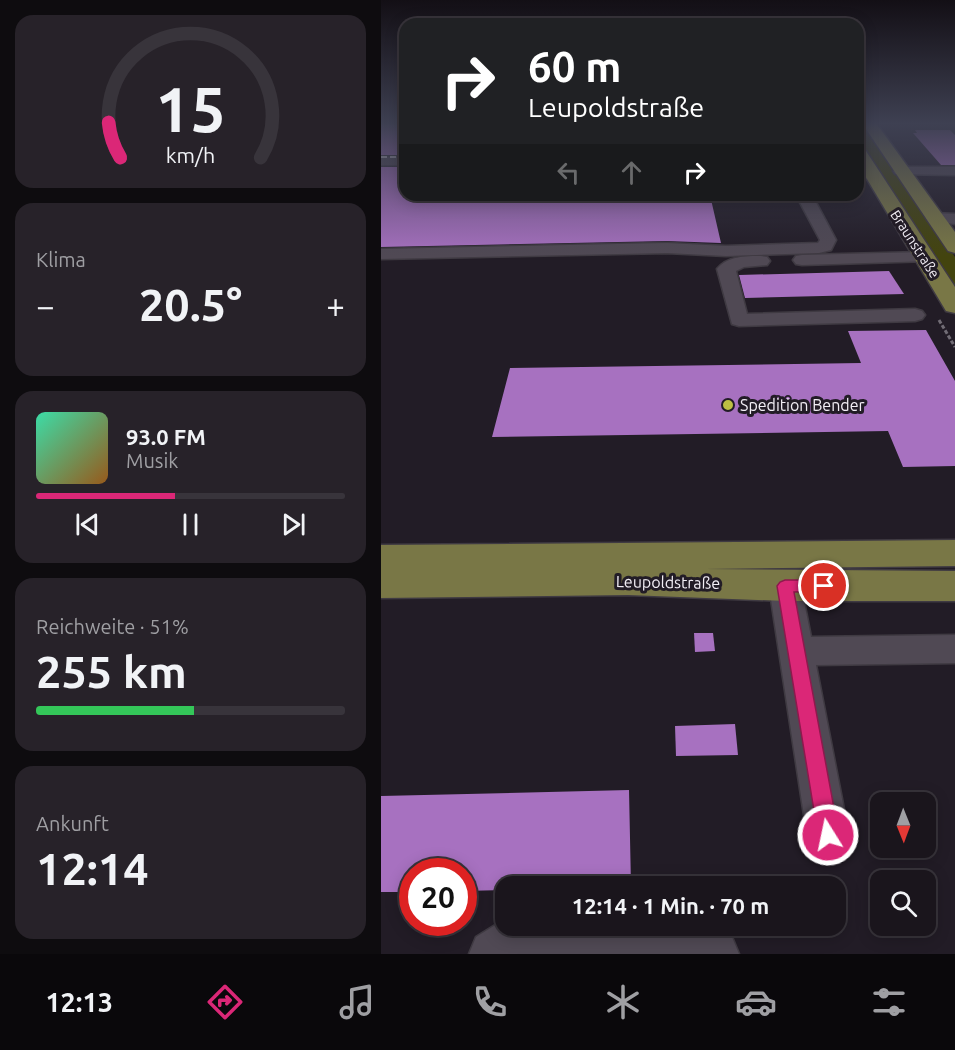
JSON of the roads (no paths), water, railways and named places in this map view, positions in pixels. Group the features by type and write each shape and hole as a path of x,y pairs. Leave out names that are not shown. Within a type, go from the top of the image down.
{"main road":[{"name":"Braunstraße","path":"898,168 955,247"},
{"name":"Braunstraße","path":"865,175 955,306"},
{"name":"Leupoldstraße","path":"381,559 955,553"},
{"name":"Leupoldstraße","path":"381,584 628,581 785,586 955,586"}],"lane":[{"path":"900,171 955,171"},
{"path":"381,254 667,248 726,251 819,248 825,246 828,240 807,201"},
{"path":"934,218 955,219"},
{"path":"915,315 739,320 726,269 741,262 924,258"},
{"path":"785,586 828,835"},
{"path":"796,651 955,649"},
{"path":"493,954 531,930 628,930 715,954"}],"place":[{"name":"Spedition Bender","path":"728,405"}]}
